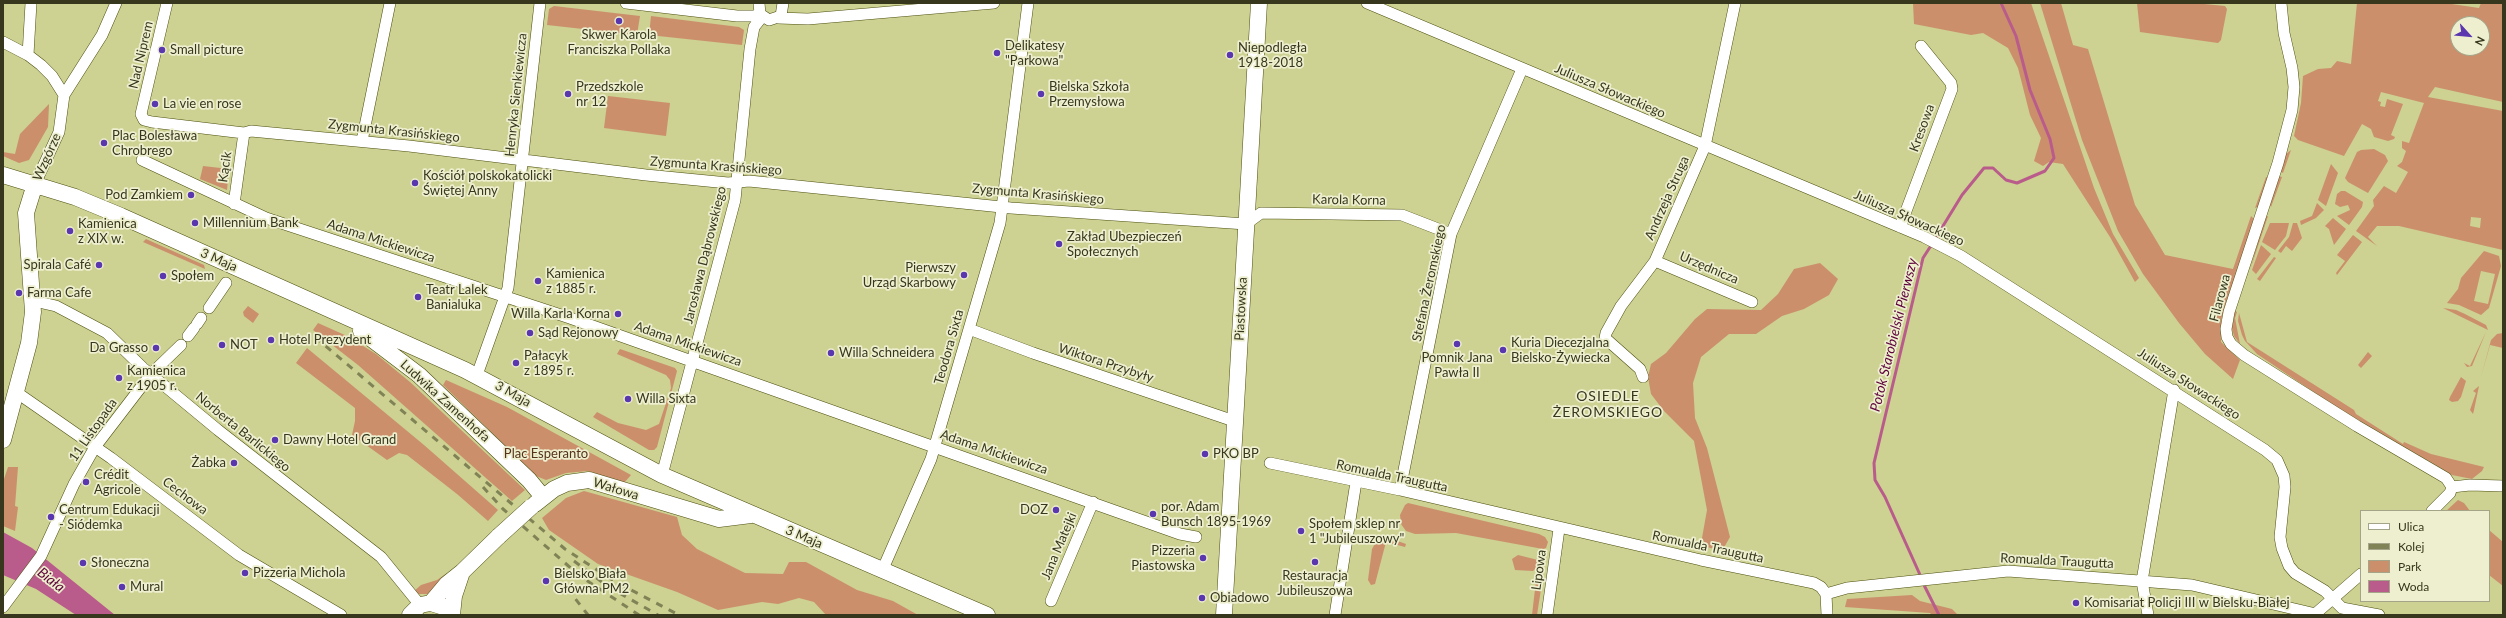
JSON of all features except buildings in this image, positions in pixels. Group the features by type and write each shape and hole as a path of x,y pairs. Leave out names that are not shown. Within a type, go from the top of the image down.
{"street":[{"path":"28,54 32,3"},
{"path":"3,42 28,54 68,92 102,35 116,3"},
{"name":"Nad Niprem","path":"144,120 167,3"},
{"path":"362,141 390,3"},
{"name":"Henryka Sienkiewicza","path":"477,375 506,297 540,3"},
{"path":"626,3 737,16 754,16 760,10 770,20 778,18 801,19 994,3"},
{"name":"Teodora Sixta","path":"882,571 935,446 1003,207 1028,3"},
{"name":"Piastowska","path":"1224,615 1259,3"},
{"name":"Juliusza Słowackiego","path":"1367,3 1943,246 2174,390 2265,450 2276,460 2284,476 2286,487 2280,537 2285,558 2295,573 2333,599 2342,608 2379,615"},
{"name":"Andrzeja Struga","path":"1643,378 1640,369 1606,338 1606,333 1621,306 1655,261 1705,146 1735,3"},
{"name":"Filarowa","path":"2281,3 2284,34 2292,68 2294,87 2292,110 2278,163 2229,312 2226,329 2227,337 2232,344 2244,354 2356,426 2446,478 2452,487"},
{"path":"778,18 783,5 801,19"},
{"name":"Jarosława Dąbrowskiego","path":"662,475 735,200 752,35 760,10"},
{"path":"737,16 749,27 752,35"},
{"name":"Kresowa","path":"1900,227 1952,89 1951,83 1921,46"},
{"name":"Stefana Żeromskiego","path":"1400,490 1451,234 1522,69"},
{"name":"Wzgórze","path":"3,438 29,343 34,301 26,213 35,184 59,132 68,92"},
{"name":"Zygmunta Krasińskiego","path":"144,120 244,133 252,131 362,141 523,159 537,163 646,176 728,183 738,182 810,187 1003,207 1246,224"},
{"name":"Kącik","path":"234,204 244,133"},
{"name":"Adama Mickiewicza","path":"147,162 266,218 506,297 693,361 1180,534 1196,536"},
{"name":"3 Maja","path":"3,175 35,184 121,216 477,375 662,475 751,515 987,615"},
{"name":"Karola Korna","path":"1246,224 1262,213 1402,216 1451,234"},
{"name":"Urzędnicza","path":"1655,261 1752,302"},
{"name":"11 Listopada","path":"3,607 41,556 74,484 95,447 151,374 195,327 226,283"},
{"name":"Norberta Barlickiego","path":"34,301 56,306 94,324 107,333 151,374 289,487 381,557 421,608"},
{"name":"Ludwika Zamenhofa","path":"339,314 419,374 529,480 537,502"},
{"name":"Wiktora Przybyły","path":"969,329 1033,353 1234,421"},
{"path":"2148,615 2142,581 2174,390"},
{"name":"Cechowa","path":"16,392 95,447 239,555 341,615"},
{"name":"Romualda Traugutta","path":"1270,463 1400,490 1559,529 1814,583 1821,587 1826,594 1847,588 2008,571 2192,584 2315,614"},
{"name":"Wałowa","path":"421,608 537,502 567,484 589,480 719,519 751,515"},
{"path":"1335,615 1356,482"},
{"path":"2433,510 2450,493 2452,487 2470,485 2503,486"},
{"name":"Jana Matejki","path":"1051,601 1093,502"},
{"name":"Lipowa","path":"1547,615 1559,529"},
{"name":"Wałowa","path":"452,615 454,596 462,572"},
{"path":"2315,614 2360,575"},
{"path":"1826,594 1828,615"},
{"path":"421,608 439,604 452,615"}],"green space":[{"path":"1913,3 2031,3 2094,188 2113,234 2139,278 2135,282 2110,237 2063,164 2049,162 2043,166 2034,161 2041,138 2030,115 2018,68 2008,48 1983,33 1971,35 1914,24"},
{"path":"2040,3 2061,3 2073,45 2088,49 2135,205 2165,255 2233,269 2251,216 2254,219 2221,320 2221,342 2240,360 2233,379 2205,354 2179,323 2143,274 2118,231 2082,140"},
{"path":"2137,3 2194,3 2225,6 2227,9 2221,40 2218,43 2140,32"},
{"path":"2357,3 2445,3 2479,8 2481,3 2503,3 2503,102 2435,87 2428,97 2503,111 2503,250 2399,226 2377,226 2368,237 2377,246 2356,231 2374,206 2373,200 2384,186 2396,193 2408,172 2397,166 2402,162 2406,151 2402,148 2402,141 2409,143 2424,103 2381,92 2378,101 2381,102 2380,106 2385,107 2387,99 2403,104 2391,135 2395,137 2394,139 2388,141 2374,137 2371,129 2362,124 2344,156 2298,140 2294,136 2301,103 2303,76 2318,69 2331,68 2337,61 2351,64","holes":["2471,217 2481,218 2480,228 2470,226"]},
{"path":"554,6 640,16 637,35 547,25 549,9"},
{"path":"651,16 739,27 744,30 742,45 649,35"},
{"path":"608,96 670,103 666,136 604,128"},
{"path":"49,104 48,127 29,160 19,163 3,156 3,152 15,154 20,134"},
{"path":"2374,149 2385,155 2388,161 2368,193 2348,182 2345,178 2357,152 2361,150"},
{"path":"2291,150 2283,173 2281,172 2286,154"},
{"path":"2331,164 2338,173 2326,206 2318,200"},
{"path":"203,166 229,169 227,190 200,179"},
{"path":"2279,176 2282,177 2271,207 2270,205"},
{"path":"2266,177 2268,177 2258,207 2255,208"},
{"path":"2341,191 2345,191 2363,202 2362,207 2349,225 2337,216 2350,210 2348,205 2340,207 2335,204 2337,194"},
{"path":"2317,203 2324,210 2316,218 2301,225 2300,221 2312,216"},
{"path":"2268,216 2250,270 2265,217"},
{"path":"2333,218 2346,229 2334,245 2329,229 2325,226"},
{"path":"2270,223 2289,223 2286,236 2275,250 2262,242"},
{"path":"2293,223 2297,223 2302,238 2292,251 2286,246 2281,253 2278,251 2289,237"},
{"path":"2353,235 2362,242 2337,275 2336,273 2345,261 2337,255"},
{"path":"146,239 204,265 205,269 143,242"},
{"path":"2261,245 2271,254 2256,274 2252,270"},
{"path":"2484,251 2499,256 2501,266 2489,308 2481,315 2459,305 2447,303 2458,289 2461,278","holes":["2481,271 2495,274 2488,304 2474,301"]},
{"path":"2274,257 2276,258 2260,281 2257,279"},
{"path":"1820,263 1838,279 1829,295 1804,309 1782,316 1756,334 1729,334 1701,357 1693,383 1695,418 1707,448 1730,537 1722,551 1707,547 1702,538 1707,510 1694,441 1664,411 1651,394 1648,377 1651,364 1666,353 1695,319 1707,309 1761,310 1778,294 1794,269"},
{"path":"248,306 259,314 253,323 244,316 243,312"},
{"path":"2443,308 2456,310 2465,314 2486,325 2488,330"},
{"path":"2235,311 2237,312 2235,318 2240,344 2234,336 2232,328"},
{"path":"2239,313 2247,342 2354,410 2356,414 2403,444 2404,442 2431,454 2484,467 2482,471 2472,479 2452,475 2333,405 2257,354 2245,341 2242,335 2238,321"},
{"path":"318,323 347,336 376,354 410,382 525,490 512,501 358,365 313,330"},
{"path":"2486,332 2472,366 2467,367 2464,363 2470,366"},
{"path":"2503,333 2503,348 2490,345 2481,377 2491,340 2497,334"},
{"path":"307,348 424,445 498,510 488,521 457,494 407,455 399,453 387,460 352,435 355,421 355,408 296,363"},
{"path":"620,349 675,368 677,371 657,447 654,450 649,450 593,417 597,412 618,423 646,430 659,424 671,388 670,380 666,375 617,354"},
{"path":"2368,352 2372,356 2361,368 2358,365"},
{"path":"2461,377 2466,381 2461,397 2458,401 2452,402 2449,400 2450,397"},
{"name":"Plac Esperanto","path":"446,380 507,407 631,475 624,483 588,471 566,473 546,480 536,476 443,385"},
{"path":"2479,386 2473,414 2470,410 2476,393 2473,391"},
{"path":"8,467 18,467 15,506 18,507 15,531 3,526 3,482"},
{"path":"584,491 677,517 682,535 697,549 745,573 783,574 789,562 806,562 857,590 893,601 918,615 826,615 814,602 799,598 778,604 762,602 718,610 677,592 598,564 549,530 542,518 566,498"},
{"path":"2458,500 2464,503 2469,510 2447,510"},
{"path":"1408,503 1539,534 1545,537 1548,542 1546,548 1543,549 1456,533 1415,534 1406,531 1401,524 1400,515 1405,505"},
{"path":"2490,531 2503,542 2503,586 2490,576"},
{"path":"1386,537 1406,544 1405,547 1386,542 1375,584 1371,585 1368,580 1372,549 1376,542"},
{"path":"1518,555 1538,560 1540,564 1533,571 1515,570 1512,559"},
{"path":"1544,570 1537,615 1532,615 1537,572"},
{"path":"447,573 435,591 430,594 419,594 414,591 421,585 437,580"},
{"path":"1912,595 1920,601 1952,609 1958,615 1932,615 1930,613 1845,607 1847,599"}],"water":[{"name":"Biała","path":"3,532 32,548 115,615 76,615 36,589 3,575"}],"waterway":[{"name":"Potok Starobielski Pierwszy","path":"1935,239 1962,195 1984,168 1993,168 2006,180 2017,183 2045,171 2054,158 2050,139 2030,90 2016,36 2001,3"},
{"name":"Potok Starobielski Pierwszy","path":"1921,577 1885,497 1875,480 1874,463 1923,258 1932,244"},
{"name":"Potok Starobielski Pierwszy","path":"1923,583 1939,615"}],"railway":[{"path":"315,337 565,549 614,581 679,615"},
{"path":"483,487 503,509 580,576 639,615"},
{"path":"574,561 607,586 658,615"},
{"path":"567,588 588,615"}],"place":[{"name":"Skwer Karola Franciszka Pollaka","path":"619,21"},
{"name":"Small picture","path":"162,50"},
{"name":"Delikatesy \"Parkowa\"","path":"997,53"},
{"name":"Niepodległa 1918-2018","path":"1230,55"},
{"name":"Przedszkole nr 12","path":"568,94"},
{"name":"Bielska Szkoła Przemysłowa","path":"1041,94"},
{"name":"La vie en rose","path":"155,104"},
{"name":"Plac Bolesława Chrobrego","path":"104,143"},
{"name":"Kościół polskokatolicki Świętej Anny","path":"415,183"},
{"name":"Pod Zamkiem","path":"191,195"},
{"name":"Millennium Bank","path":"195,223"},
{"name":"Kamienica z XIX w.","path":"70,231"},
{"name":"Zakład Ubezpieczeń Społecznych","path":"1059,244"},
{"name":"Spirala Café","path":"99,265"},
{"name":"Pierwszy Urząd Skarbowy","path":"964,275"},
{"name":"Społem","path":"163,276"},
{"name":"Kamienica z 1885 r.","path":"538,281"},
{"name":"Farma Cafe","path":"19,293"},
{"name":"Teatr Lalek Banialuka","path":"418,297"},
{"name":"Willa Karla Korna","path":"618,314"},
{"name":"Sąd Rejonowy","path":"530,333"},
{"name":"Hotel Prezydent","path":"271,340"},
{"name":"Pomnik Jana Pawła II","path":"1457,344"},
{"name":"NOT","path":"222,345"},
{"name":"Da Grasso","path":"156,348"},
{"name":"Kuria Diecezjalna Bielsko-Żywiecka","path":"1503,350"},
{"name":"Willa Schneidera","path":"831,353"},
{"name":"Pałacyk z 1895 r.","path":"516,363"},
{"name":"Kamienica z 1905 r.","path":"119,378"},
{"name":"Willa Sixta","path":"628,399"},
{"name":"Dawny Hotel Grand","path":"275,440"},
{"name":"PKO BP","path":"1205,454"},
{"name":"Żabka","path":"234,463"},
{"name":"Crédit Agricole","path":"86,482"},
{"name":"DOZ","path":"1056,510"},
{"name":"por. Adam Bunsch 1895-1969","path":"1153,514"},
{"name":"Centrum Edukacji - Siódemka","path":"51,517"},
{"name":"Społem sklep nr 1 \"Jubileuszowy\"","path":"1301,531"},
{"name":"Pizzeria Piastowska","path":"1203,558"},
{"name":"Restauracja Jubileuszowa","path":"1315,562"},
{"name":"Słoneczna","path":"83,563"},
{"name":"Pizzeria Michola","path":"245,573"},
{"name":"Bielsko Biała Główna PM2","path":"546,581"},
{"name":"Mural","path":"122,587"},
{"name":"Obiadowo","path":"1202,598"},
{"name":"Komisariat Policji III w Bielsku-Białej","path":"2076,603"}],"district":[{"name":"OSIEDLE ŻEROMSKIEGO","path":"1608,404"}]}
